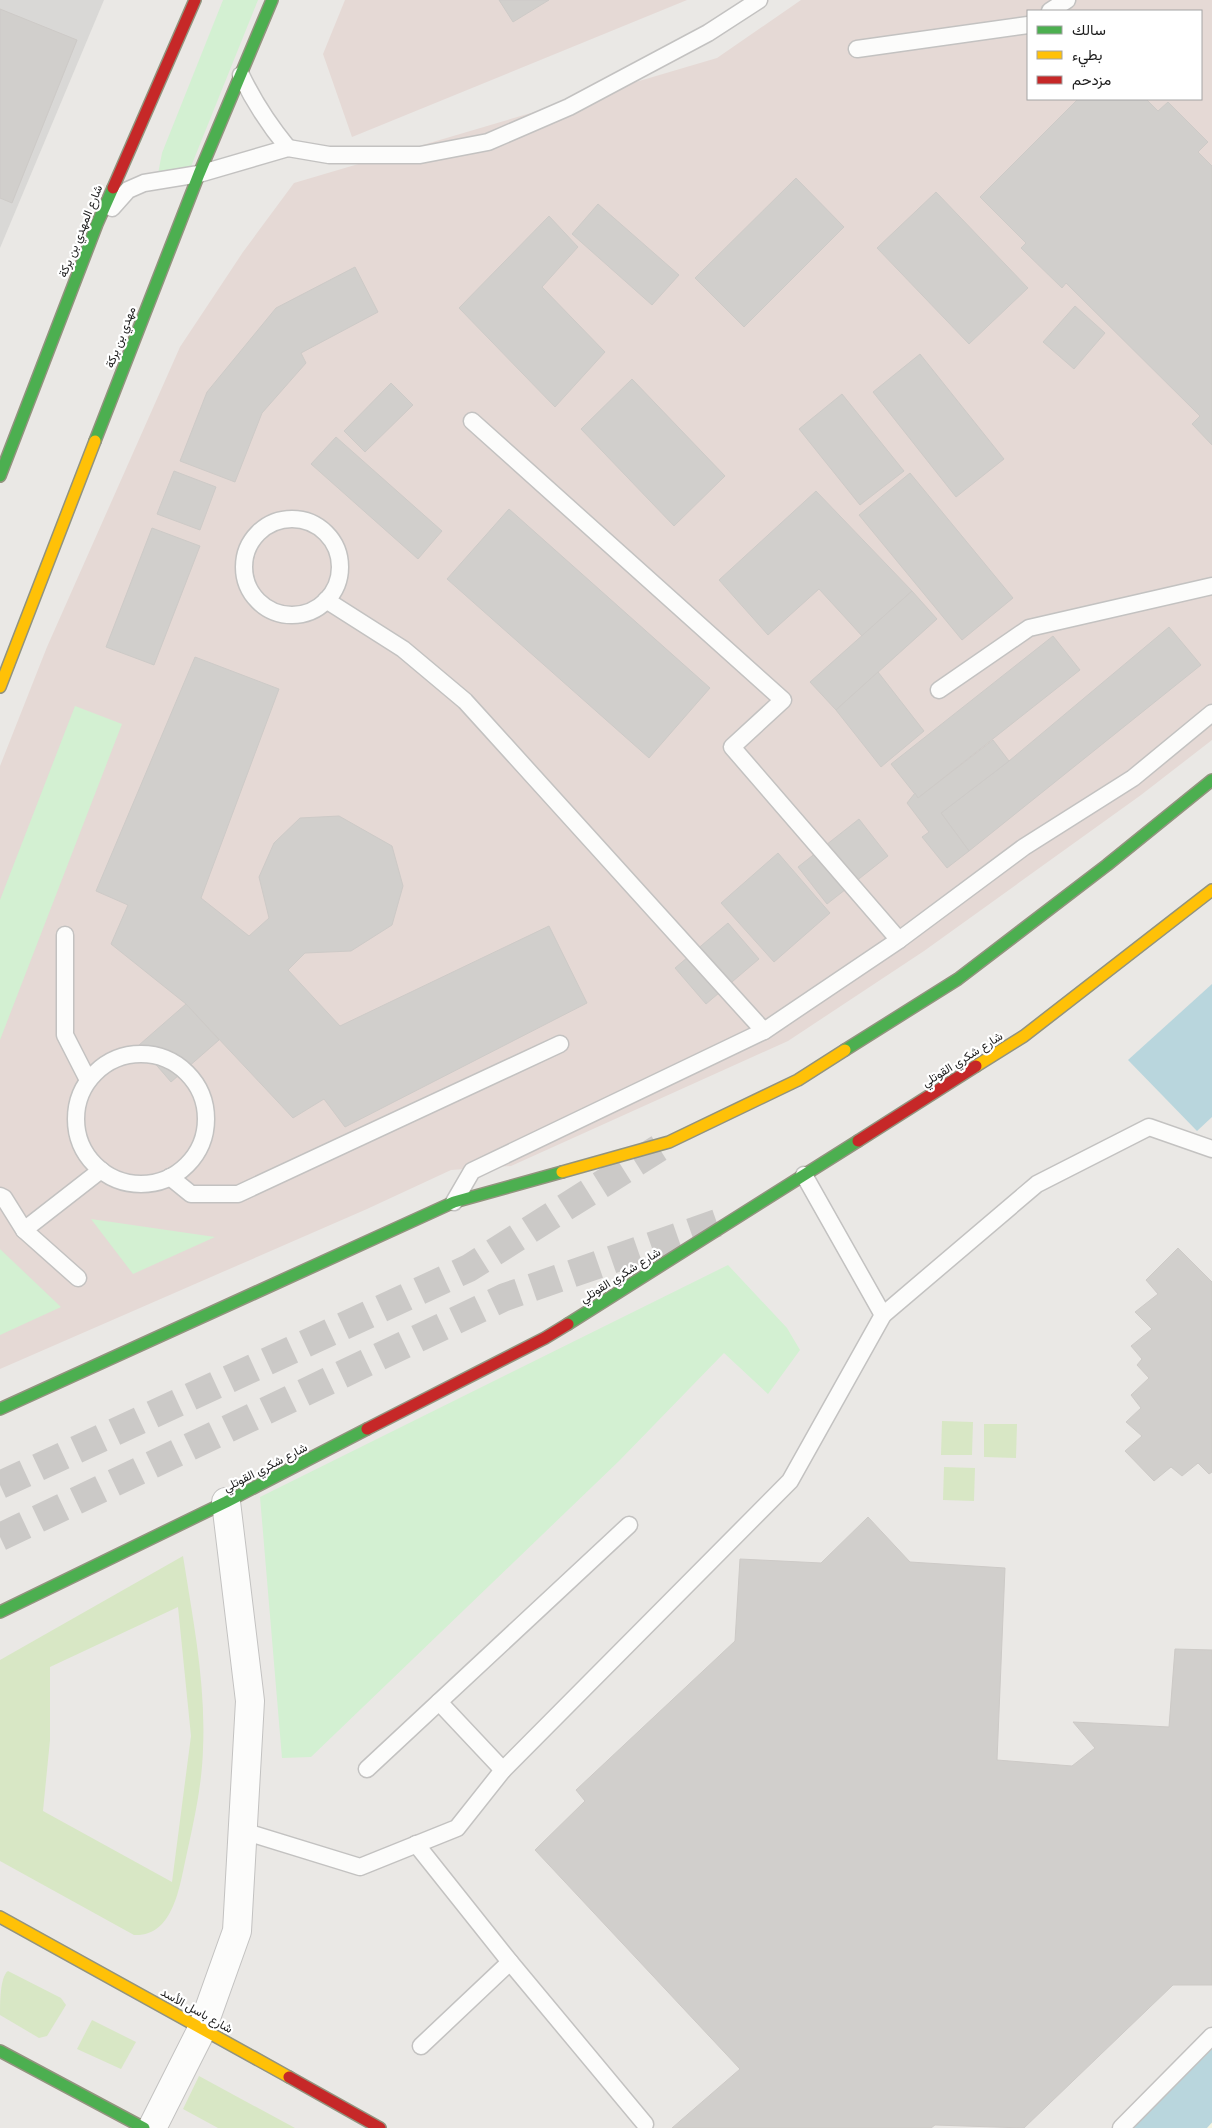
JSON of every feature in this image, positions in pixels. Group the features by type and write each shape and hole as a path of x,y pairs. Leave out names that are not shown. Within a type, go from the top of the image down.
{"main road":[{"name":"شارع المهدي بن بركة","path":"0,476 97,224 195,0"},
{"name":"مهدي بن بركة","path":"0,687 200,174 272,0"},
{"path":"0,1410 454,1202 669,1142 798,1080 958,979 1107,865 1212,780"},
{"name":"شارع شكري القوتلي","path":"0,1612 226,1502 544,1338 1024,1036 1212,890"},
{"name":"شارع باسل الأسد","path":"0,1918 380,2128"},
{"path":"0,2051 144,2128"}],"street":[{"path":"152,2128 202,2029 237,1931 250,1701 226,1502"}],"lane":[{"path":"97,224 128,190 144,182 200,174 288,148 329,155 420,155 488,142 569,107 708,34 760,0"},
{"path":"1052,10 1067,0"},
{"path":"857,49 1027,25"},
{"path":"241,75 254,101 270,126 288,148"},
{"path":"472,421 782,700 732,747 899,940"},
{"path":"293,518 309,522 323,529 334,541 339,556 340,572 336,588 326,600 313,610 298,614 282,614 268,608 256,598 248,585 244,569 246,554 253,540 264,528 277,521 293,518"},
{"path":"940,690 1029,628 1212,586"},
{"path":"326,600 403,649 465,701 764,1031"},
{"path":"454,1202 472,1171 764,1031 899,940 1024,847 1133,778 1212,713"},
{"path":"65,935 65,1035 88,1080"},
{"path":"170,1177 191,1194 238,1194 560,1044"},
{"path":"144,1054 165,1058 183,1069 197,1085 204,1105 206,1126 200,1147 187,1164 170,1177 153,1183 134,1183 117,1180 101,1170 87,1156 78,1138 76,1118 79,1098 88,1080 104,1065 124,1056 144,1054"},
{"path":"243,1831 360,1867 457,1828 503,1770 790,1482 883,1315 1037,1184 1148,1127 1212,1149"},
{"path":"24,1230 101,1170"},
{"path":"804,1175 883,1315"},
{"path":"0,1196 4,1198 24,1230 78,1278"},
{"path":"367,1768 629,1525"},
{"path":"439,1702 503,1770"},
{"path":"416,1844 510,1962 645,2124"},
{"path":"421,2046 510,1962"},
{"path":"1121,2128 1212,2036"}],"shaded area":[{"path":"0,0 104,0 0,248"},
{"path":"345,0 687,0 352,137 323,54"},
{"path":"801,0 1212,0 1212,740 1141,795 924,951 788,1041 511,1166 451,1170 367,1209 0,1369 0,766 47,647 180,347 243,252 294,183 717,58"},
{"path":"1212,2090 1212,2128 1177,2128"}],"green space":[{"path":"223,0 258,0 190,169 157,179 162,153"},
{"path":"75,706 122,724 0,1040 0,900"},
{"path":"91,1219 215,1237 133,1274"},
{"path":"0,1249 61,1307 0,1335"},
{"path":"728,1265 787,1328 800,1350 768,1394 724,1353 619,1461 311,1757 282,1758 260,1497"},
{"path":"942,1421 973,1422 972,1455 941,1455"},
{"path":"984,1424 1017,1424 1016,1458 984,1457"},
{"path":"944,1467 975,1468 974,1501 943,1500"},
{"path":"183,1556 195,1628 203,1700 201,1777 197,1806 180,1885 172,1910 157,1928 147,1934 134,1935 0,1861 0,1660","holes":["178,1607 191,1736 172,1882 43,1811 50,1740 50,1667"]},
{"path":"8,1971 61,1998 66,2005 47,2036 39,2038 0,2015 2,1984"},
{"path":"92,2020 136,2042 121,2069 77,2049"},
{"path":"199,2076 295,2128 218,2128 183,2109"}],"water":[{"path":"1212,984 1212,1117 1197,1131 1128,1060"}],"building":[{"path":"499,0 549,0 513,22"},
{"path":"0,9 77,40 12,203 0,198"},
{"path":"1077,100 1147,100 1158,111 1168,102 1208,142 1198,152 1212,166 1212,445 1192,424 1200,416 1066,283 1062,288 1021,248 1026,243 980,197"},
{"path":"796,178 844,227 744,327 695,278"},
{"path":"936,192 1028,288 969,344 877,248"},
{"path":"598,204 679,275 652,305 572,234"},
{"path":"549,216 578,247 542,287 605,352 555,407 459,308"},
{"path":"355,267 378,312 301,353 306,363 262,413 235,482 180,461 207,392 276,308"},
{"path":"1075,306 1105,333 1074,369 1043,342"},
{"path":"920,354 1004,459 956,497 873,392"},
{"path":"632,379 725,476 674,526 581,429"},
{"path":"391,383 413,405 365,452 344,431"},
{"path":"842,394 904,471 860,505 799,429"},
{"path":"336,437 442,531 418,559 311,464"},
{"path":"174,471 216,487 200,530 157,514"},
{"path":"910,473 1013,598 962,640 859,515"},
{"path":"816,491 912,591 862,636 819,589 768,635 719,580"},
{"path":"509,509 710,688 649,758 447,579"},
{"path":"152,528 200,546 154,665 106,647"},
{"path":"912,591 937,619 836,710 810,682"},
{"path":"1169,627 1201,665 969,851 941,813 1009,761"},
{"path":"1053,636 1080,670 918,798 891,764"},
{"path":"195,657 279,689 201,898 249,936 269,918 259,877 274,843 300,818 339,816 392,846 403,886 392,925 351,951 305,953 288,970 340,1026 549,926 587,1003 345,1127 324,1099 293,1118 186,1004 111,944 128,905 96,891"},
{"path":"878,672 924,731 881,767 836,710"},
{"path":"993,740 1009,761 941,813 969,851 947,868 922,837 929,832 907,803 915,793 918,798"},
{"path":"859,819 888,856 827,904 798,867"},
{"path":"778,853 830,913 774,962 721,903"},
{"path":"728,923 759,959 706,1004 675,968"},
{"path":"186,1004 219,1040 171,1082 139,1045"},
{"path":"1178,1248 1212,1282 1212,1472 1209,1474 1198,1463 1182,1476 1171,1467 1154,1481 1125,1451 1142,1436 1126,1422 1141,1408 1131,1395 1149,1378 1137,1365 1142,1359 1131,1346 1152,1329 1135,1312 1158,1294 1146,1280"},
{"path":"868,1517 910,1562 1005,1568 997,1760 1072,1766 1095,1748 1073,1722 1169,1727 1175,1649 1212,1650 1212,1985 1173,1985 1024,2128 935,2125 931,2128 672,2128 740,2069 535,1850 585,1801 576,1790 735,1641 740,1559 821,1563"}],"waterway":[{"path":"1162,2128 1212,2074"}],"tunnel":[{"path":"0,1485 469,1268 659,1148"},
{"path":"0,1537 505,1297 717,1223"}],"traffic: fast":[{"path":"95,441 199,174 272,0"},
{"path":"0,476 97,224 113,188"},
{"path":"845,1050 958,979 1107,865 1212,780"},
{"path":"568,1324 858,1141"},
{"path":"0,1409 454,1202 562,1172"},
{"path":"0,1612 226,1502 367,1429"},
{"path":"0,2051 144,2128"}],"traffic: slow":[{"path":"0,687 95,441"},
{"path":"976,1066 1024,1036 1212,890"},
{"path":"562,1172 669,1142 798,1080 845,1050"},
{"path":"0,1917 289,2077"}],"traffic: jam":[{"path":"113,188 195,0"},
{"path":"858,1141 976,1066"},
{"path":"367,1429 545,1338 568,1324"},
{"path":"289,2077 380,2128"}]}
